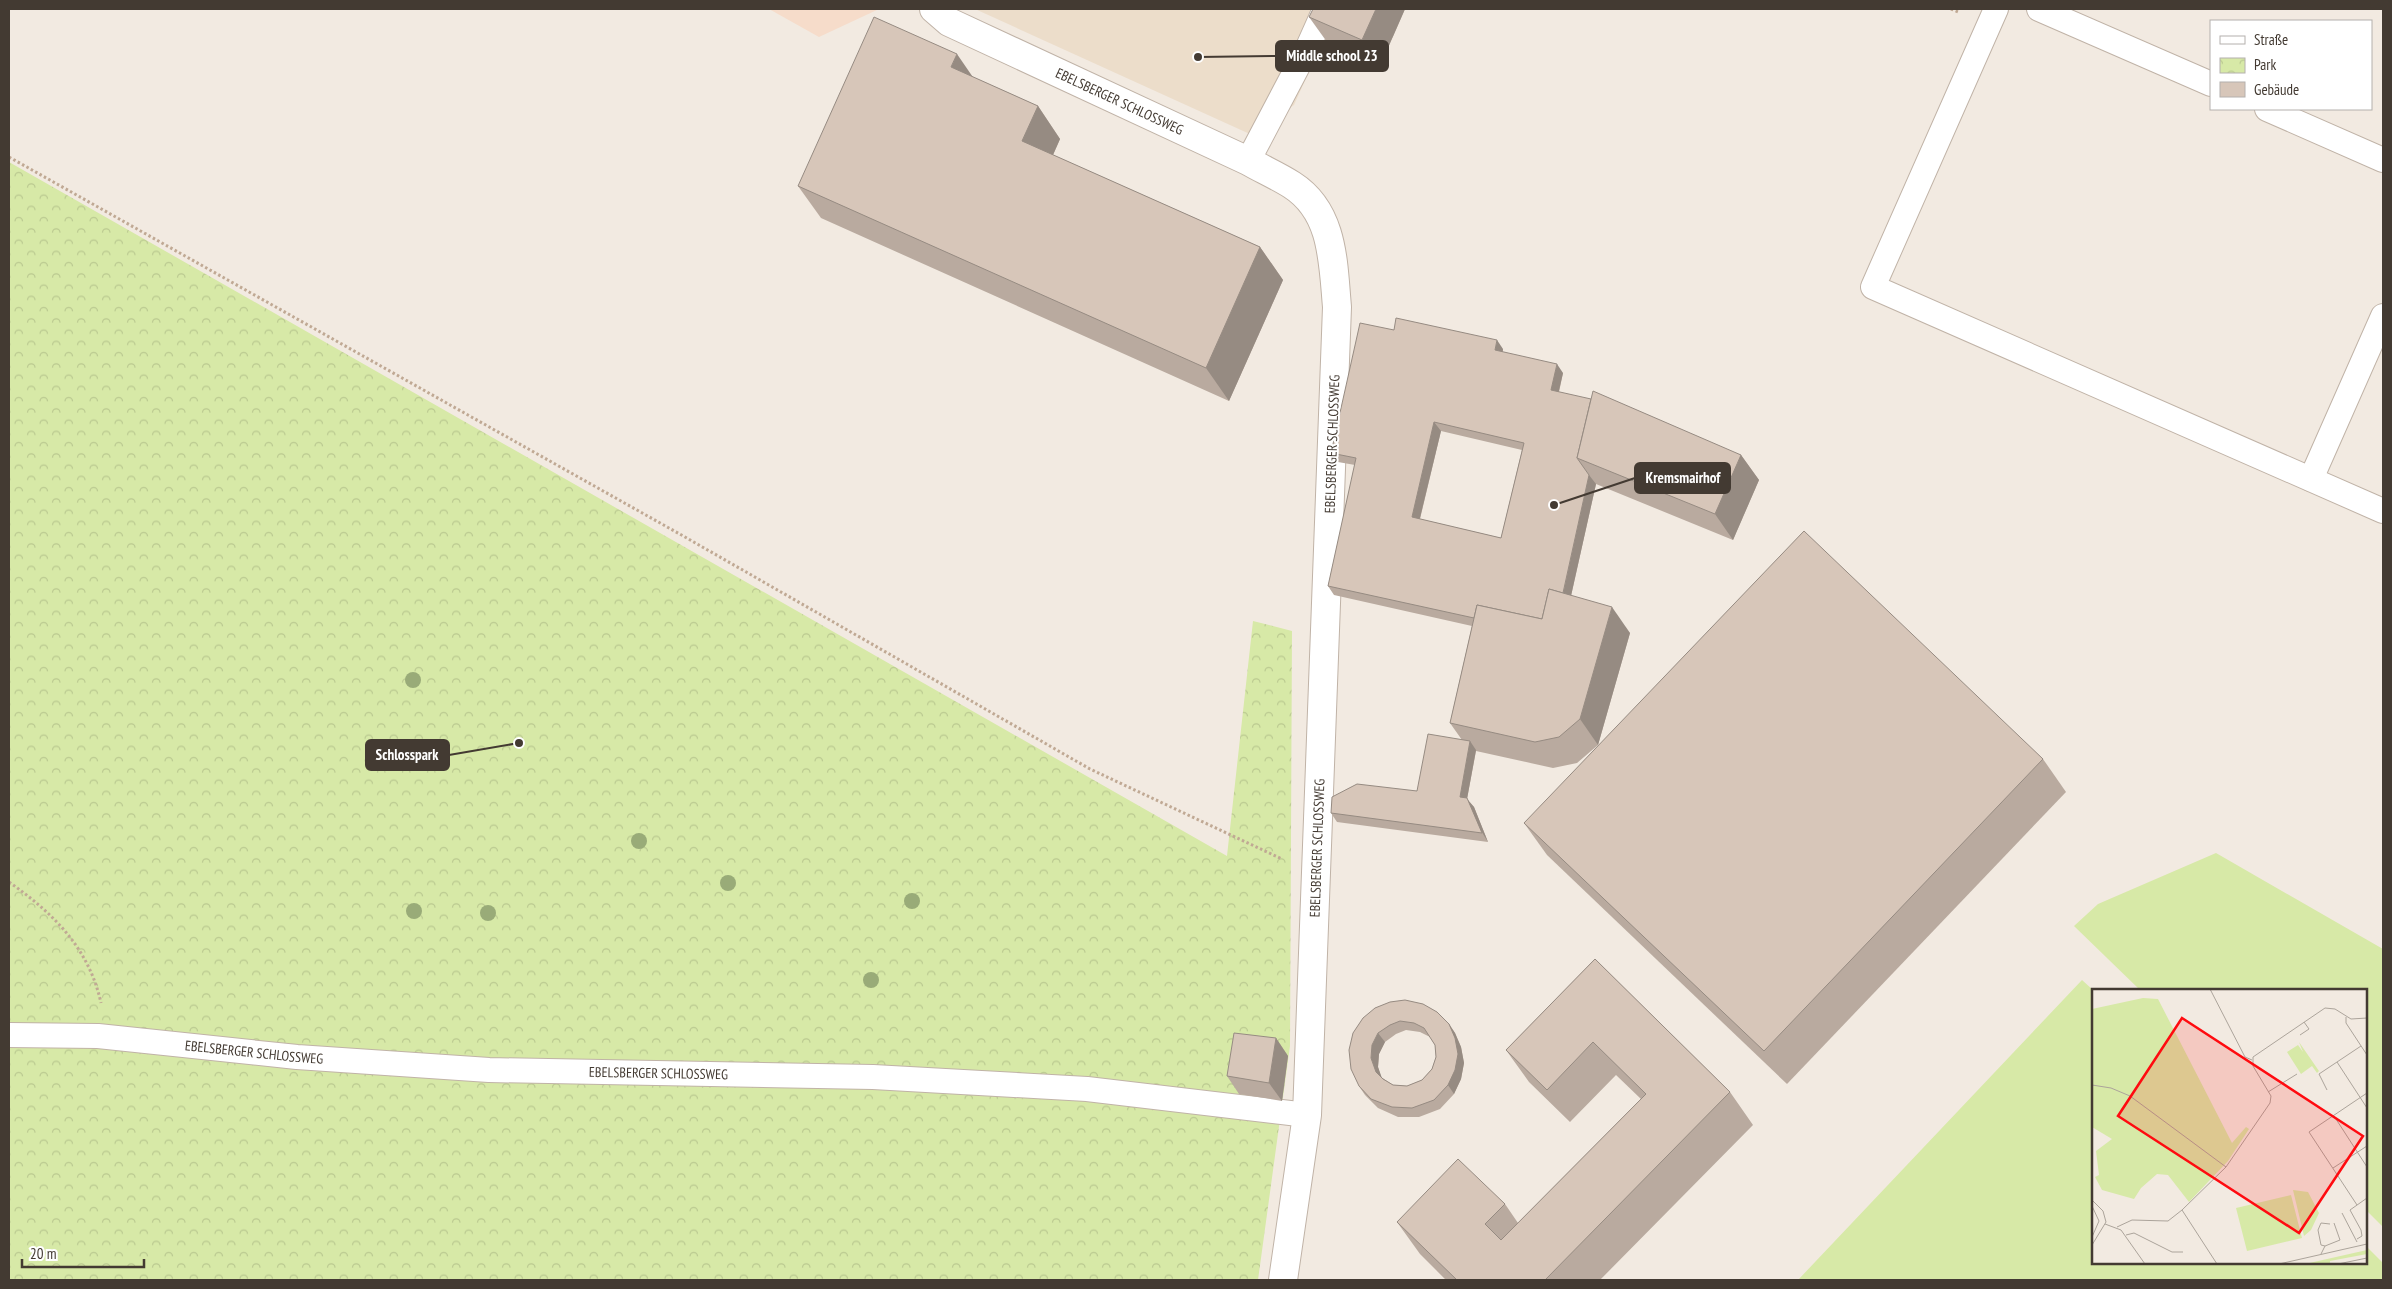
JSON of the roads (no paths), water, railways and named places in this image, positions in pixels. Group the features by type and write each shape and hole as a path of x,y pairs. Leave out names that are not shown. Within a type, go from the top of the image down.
{"street":[{"name":"EBELSBERGER SCHLOSSWEG","path":"934,9 949,22 1248,161 1293,186 1313,205 1326,226 1332,253 1336,307 1307,1115 1283,1280"}],"lane":[{"path":"1248,161 1308,47 1325,9"},
{"path":"1996,9 1873,287 2383,511"},
{"path":"2039,9 2210,84"},
{"path":"2269,110 2383,160"},
{"path":"2311,479 2383,316"},
{"name":"EBELSBERGER SCHLOSSWEG","path":"9,1035 98,1036 297,1057 489,1070 873,1077 1087,1089 1307,1115"}],"place":[{"name":"Middle school 23","path":"1198,57"},
{"name":"Kremsmairhof","path":"1554,505"},
{"name":"Schlosspark","path":"519,743"}]}
